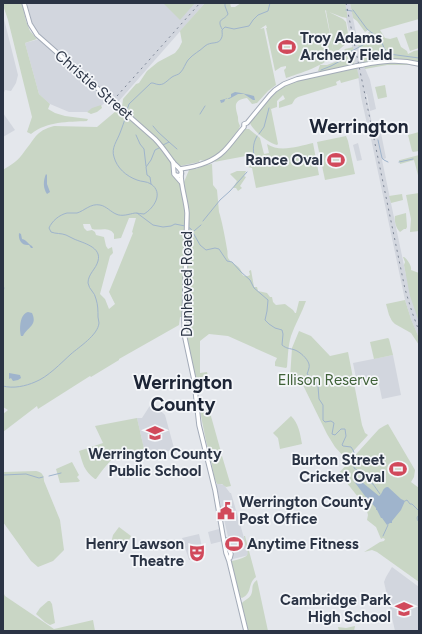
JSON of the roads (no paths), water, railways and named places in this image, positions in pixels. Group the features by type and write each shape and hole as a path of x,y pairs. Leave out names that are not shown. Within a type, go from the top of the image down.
{"main road":[{"name":"Christie Street","path":"24,3 30,24 37,35 147,131 160,144 180,171"},
{"path":"175,174 175,170 180,171 206,163 216,158 224,151 274,90 284,84 298,79 379,62 394,60 408,61 419,64"},
{"name":"Christie Street","path":"173,162 175,174"},
{"path":"175,174 179,176 180,171"},
{"name":"Dunheved Road","path":"180,171 186,204 185,338 194,374 198,421 215,490 226,553 230,559 246,631"},
{"path":"175,174 182,182"},
{"name":"Dunheved Road","path":"218,507 230,552 232,554 230,559"}],"water":[{"path":"235,92 254,96 255,100 244,94 238,94 229,99 227,98 231,97 231,94"},
{"path":"226,99 224,102 221,103 220,100"},
{"path":"46,174 50,192 47,194 44,184"},
{"path":"19,233 21,234 22,239 33,248 29,245 24,245 21,242"},
{"path":"25,313 32,313 34,321 23,336 21,336 20,329 22,318"},
{"path":"9,373 20,375 21,378 13,381 11,378 9,379"},
{"path":"354,474 359,482 363,483 379,496 386,487 388,487 405,501 392,523 387,525 381,518 376,508 353,480"}],"waterway":[{"path":"222,29 220,21 228,14 225,3"},
{"path":"126,113 129,104 151,83 159,85 179,74 192,56 207,45 220,41 222,37 222,30 225,27 234,29 249,26 258,15 268,11 270,3"},
{"path":"346,10 352,11"},
{"path":"353,10 367,29 381,40 384,48 389,54 419,58"},
{"path":"321,70 342,60 348,53 366,43 372,33"},
{"path":"200,114 205,106"},
{"path":"259,134 264,127 269,108"},
{"path":"3,386 24,386 45,377 88,340 98,327 97,301 88,283 89,277 98,261 97,252 91,246 67,235 51,232 49,228 52,223 64,214 77,213 91,206 97,205 100,205 118,215 135,213 144,214 151,208 156,200 157,192 151,184 139,181 129,176 122,171 115,161 113,154 114,148 126,116"},
{"path":"153,126 169,142"},
{"path":"136,135 144,149 146,166"},
{"path":"255,161 253,148 257,136"},
{"path":"378,140 382,158 388,162"},
{"path":"163,145 169,142 177,149"},
{"path":"151,184 150,177 147,175 146,167 155,150 161,147"},
{"path":"399,162 413,159"},
{"path":"203,221 220,200 247,172"},
{"path":"137,213 153,225 163,227 175,224 185,226"},
{"path":"194,231 201,225"},
{"path":"188,227 191,229 200,245 206,250 215,248 219,249 227,261 232,262 250,280 254,288 268,300 265,320 275,328 282,330 282,345 297,351 307,360 309,365 307,374 314,379 318,386 319,399 323,405 323,420 325,422 331,421 334,423 332,434 335,435 341,429 345,429 346,436 342,445 351,447 353,450 355,457 354,468 366,476 368,482 373,484 380,494"},
{"path":"3,286 3,292"},
{"path":"49,476 61,473"},
{"path":"3,475 26,474 39,478 43,477"},
{"path":"405,501 407,500 419,511"},
{"path":"419,515 417,517 419,522"},
{"path":"383,536 388,525"}],"railway":[{"path":"117,96 200,3"},
{"path":"346,3 405,289 419,331"}],"place":[{"name":"Troy Adams Archery Field","path":"287,47"},
{"name":"Rance Oval","path":"336,160"},
{"name":"Werrington County Public School","path":"155,433"},
{"name":"Burton Street Cricket Oval","path":"398,469"},
{"name":"Werrington County Post Office","path":"226,511"},
{"name":"Anytime Fitness","path":"234,544"},
{"name":"Henry Lawson Theatre","path":"197,553"},
{"name":"Cambridge Park High School","path":"404,609"}],"district":[{"name":"Werrington","path":"359,126"},
{"name":"Werrington County","path":"183,393"}],"park label":[{"name":"Ellison Reserve","path":"328,380"}]}
